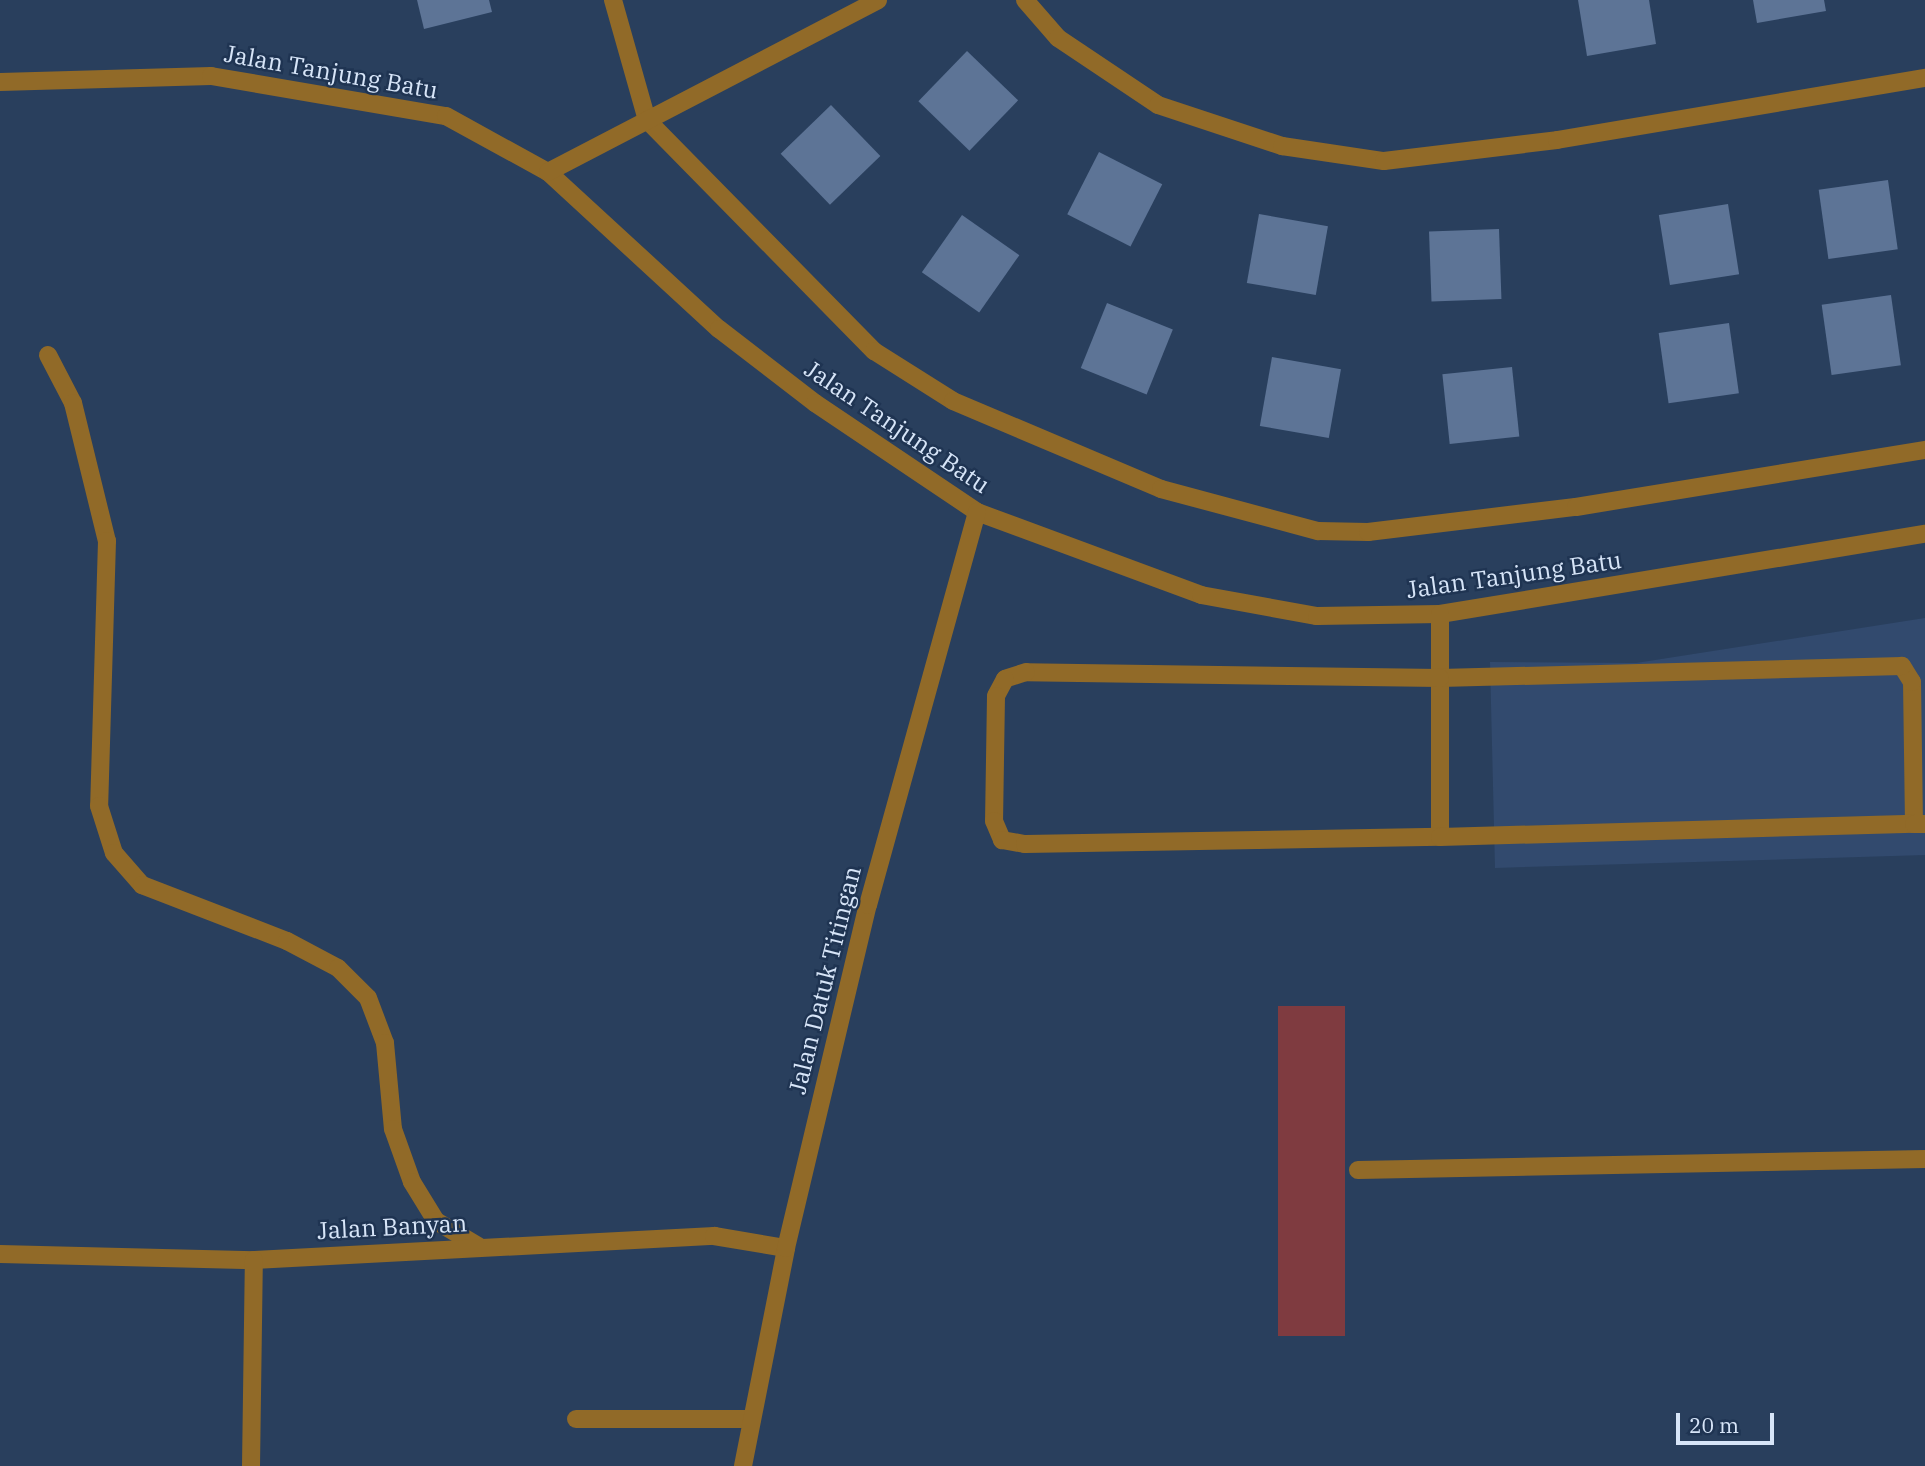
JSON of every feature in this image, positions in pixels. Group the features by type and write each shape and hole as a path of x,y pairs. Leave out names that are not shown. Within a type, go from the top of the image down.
{"street":[{"path":"613,0 648,120 874,351 953,401 1041,443 1237,512 1318,531 1420,529 1925,450"},
{"path":"548,172 878,0"},
{"path":"1025,0 1058,38 1107,76 1221,130 1384,161 1472,153 1557,140 1925,78"},
{"name":"Jalan Tanjung Batu","path":"0,81 211,76 364,97 446,116 548,172 719,329 815,403 976,512 1201,595 1317,616 1440,614 1925,534"},
{"path":"48,355 77,416 107,541 99,806 114,853 142,886 287,941 338,968 368,998 385,1043 393,1129 412,1182 436,1221 478,1246"},
{"name":"Jalan Datuk Titingan","path":"743,1466 786,1248 868,905 976,512"},
{"path":"1440,614 1440,836"},
{"path":"1902,666 1912,682 1920,824 1025,844 1002,840 994,821 996,696 1005,678 1026,672 1440,678 1902,666"},
{"path":"1358,1170 1925,1159"},
{"name":"Jalan Banyan","path":"0,1254 254,1260 478,1246 714,1236 786,1248"},
{"path":"251,1466 254,1260"},
{"path":"576,1419 752,1419"}],"shaded area":[{"path":"1925,618 1925,855 1495,868 1490,662 1636,663"},
{"path":"1278,1006 1345,1006 1345,1336 1278,1336"}],"building":[{"path":"417,0 489,0 492,12 424,29"},
{"path":"1578,0 1649,0 1656,44 1587,56"},
{"path":"1753,0 1824,0 1826,11 1757,23"},
{"path":"967,51 1018,100 969,151 918,101"},
{"path":"831,105 880,156 830,205 781,154"},
{"path":"1099,152 1162,184 1130,247 1067,214"},
{"path":"1888,180 1898,249 1828,259 1819,190"},
{"path":"1728,204 1739,274 1670,285 1659,215"},
{"path":"1259,214 1328,226 1316,295 1247,283"},
{"path":"962,215 1019,255 979,312 922,272"},
{"path":"1499,229 1501,299 1431,301 1429,231"},
{"path":"1891,295 1901,365 1832,375 1822,305"},
{"path":"1107,303 1173,330 1147,394 1081,368"},
{"path":"1729,323 1739,393 1669,403 1659,333"},
{"path":"1272,357 1341,369 1329,438 1260,426"},
{"path":"1512,367 1519,437 1450,444 1442,374"}]}
